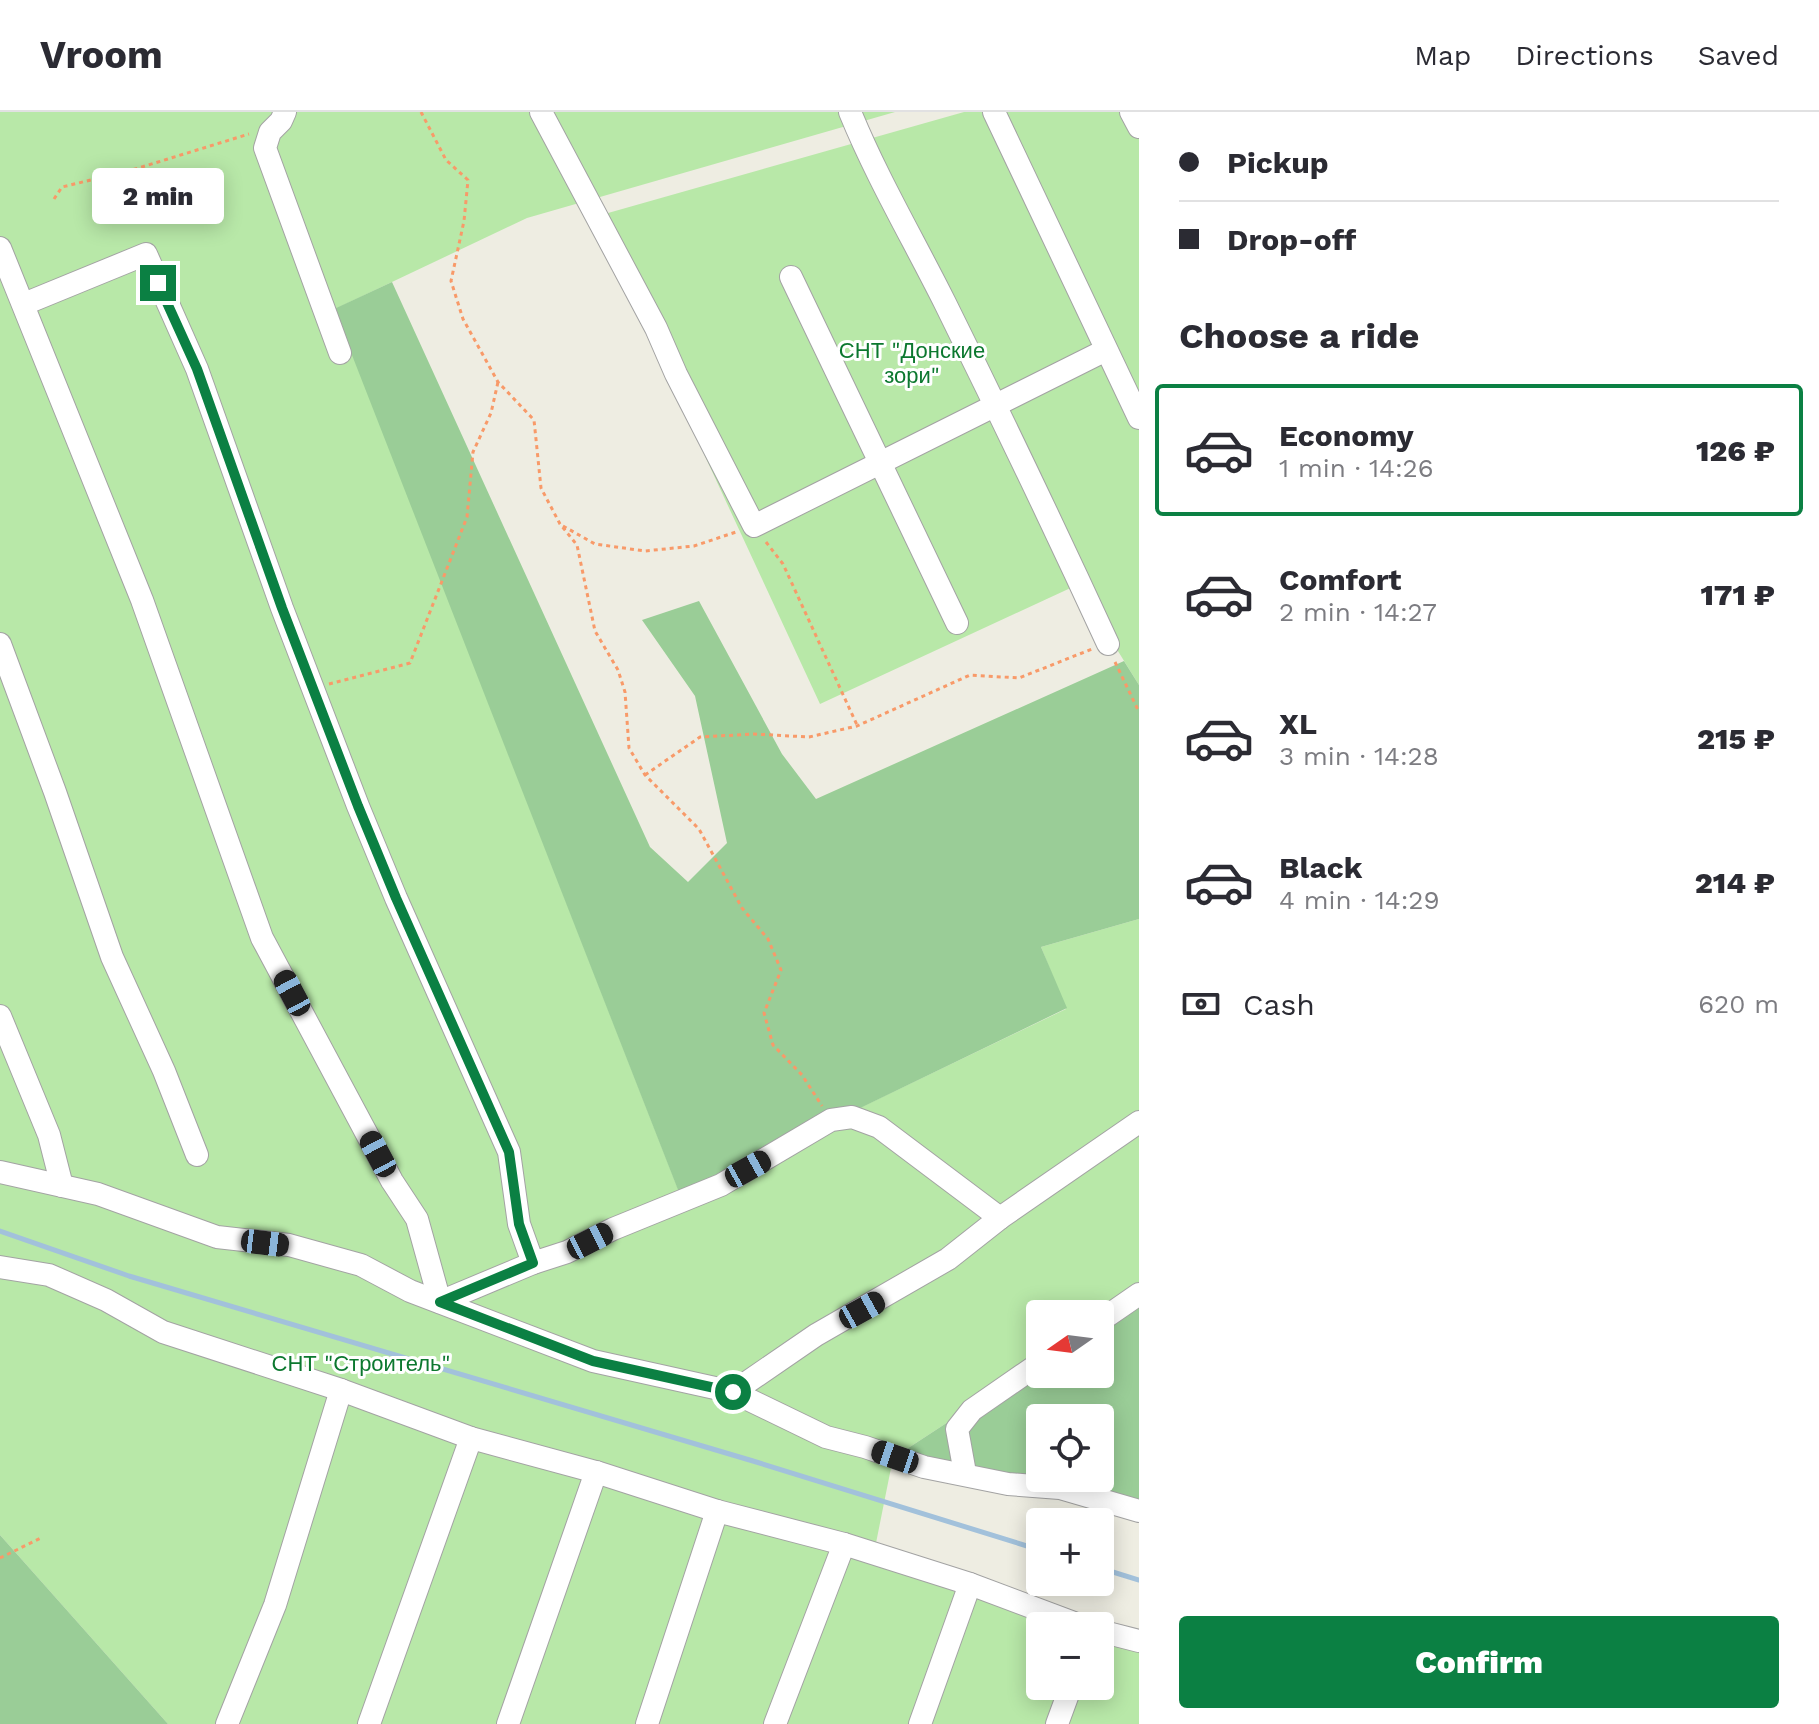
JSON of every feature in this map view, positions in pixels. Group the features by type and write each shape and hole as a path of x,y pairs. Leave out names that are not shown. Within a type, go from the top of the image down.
{"lane":[{"path":"285,112 270,132 265,148 340,353"},
{"path":"541,112 656,328 676,374 754,526 1106,350"},
{"path":"850,112 866,151 1043,501 1108,644"},
{"path":"994,112 1139,418"},
{"path":"1131,112 1139,127"},
{"path":"0,248 142,600 262,938 392,1181 417,1219 440,1302"},
{"path":"24,304 146,254 197,369 313,689 396,898 509,1152 519,1224 533,1263"},
{"path":"791,277 957,623"},
{"path":"0,644 112,957 164,1071 197,1155"},
{"path":"0,1016 49,1135 62,1186"},
{"path":"440,1302 567,1252 613,1229 721,1185 831,1120 852,1117 879,1127 1000,1218"},
{"path":"733,1392 816,1335 948,1259 1000,1218 1139,1122"},
{"path":"0,1172 98,1194 217,1237 289,1245 361,1265 410,1291 593,1361 733,1392 826,1437 924,1467 1008,1484 1060,1488 1139,1511"},
{"path":"0,1267 49,1275 106,1300 163,1332 341,1390 471,1438 596,1472 717,1511 844,1544 970,1584 1045,1612"},
{"path":"1114,1311 1139,1294"},
{"path":"965,1473 957,1429 972,1410 1026,1373"},
{"path":"227,1724 275,1605 341,1390"},
{"path":"369,1724 471,1438"},
{"path":"508,1724 596,1472"},
{"path":"647,1724 717,1511"},
{"path":"775,1724 844,1544"},
{"path":"920,1724 970,1584"},
{"path":"1114,1635 1139,1641"},
{"path":"1057,1724 1066,1700"}],"path":[{"path":"421,112 446,160 468,180 464,221 451,281 463,319 498,382 534,420 541,488 560,524 577,545 595,631 618,670 625,692 629,748 645,775 699,829 742,908 768,939 781,970 764,1013 773,1045 802,1075 831,1120"},
{"path":"54,199 62,187 132,170 261,130 270,132"},
{"path":"313,689 410,663 467,517 473,452 491,413 498,382"},
{"path":"560,524 595,544 645,551 694,546 754,526 783,564 857,726"},
{"path":"645,775 700,737 754,734 809,737 857,726 970,675 1019,678 1108,644 1139,712"},
{"path":"0,1558 43,1537"}],"green space":[{"name":"СНТ \"Строитель\"","path":"0,112 895,112 527,218 335,309 680,1194 1066,1009 1041,947 1139,919 1139,1297 1114,1308 1114,1300 1026,1300 1026,1371 893,1458 872,1563 1026,1613 1026,1700 1114,1700 1114,1642 1139,1650 1139,1724 168,1724 0,1535"},
{"name":"СНТ \"Донские зори\"","path":"964,112 1139,112 1139,685 1077,585 820,704 594,217"},
{"path":"392,282 650,847 688,882 727,843 695,696 642,620 699,601 782,754 816,799 1124,661 1139,685 1139,919 1041,947 1067,1008 680,1195 334,309"},
{"path":"1139,1294 1139,1518 1114,1512 1114,1508 1098,1508 1032,1492 1114,1492 1114,1404 1026,1404 1026,1490 893,1458 1026,1371 1026,1388 1114,1388 1114,1311"},
{"path":"0,1535 168,1724 0,1724"}],"waterway":[{"path":"0,1231 129,1276 753,1461 1026,1546"},
{"path":"1114,1572 1139,1580"}],"route":[{"path":"158,283 197,369 282,608 358,806 509,1152 519,1224 533,1263 440,1302 593,1361 733,1392"}]}
